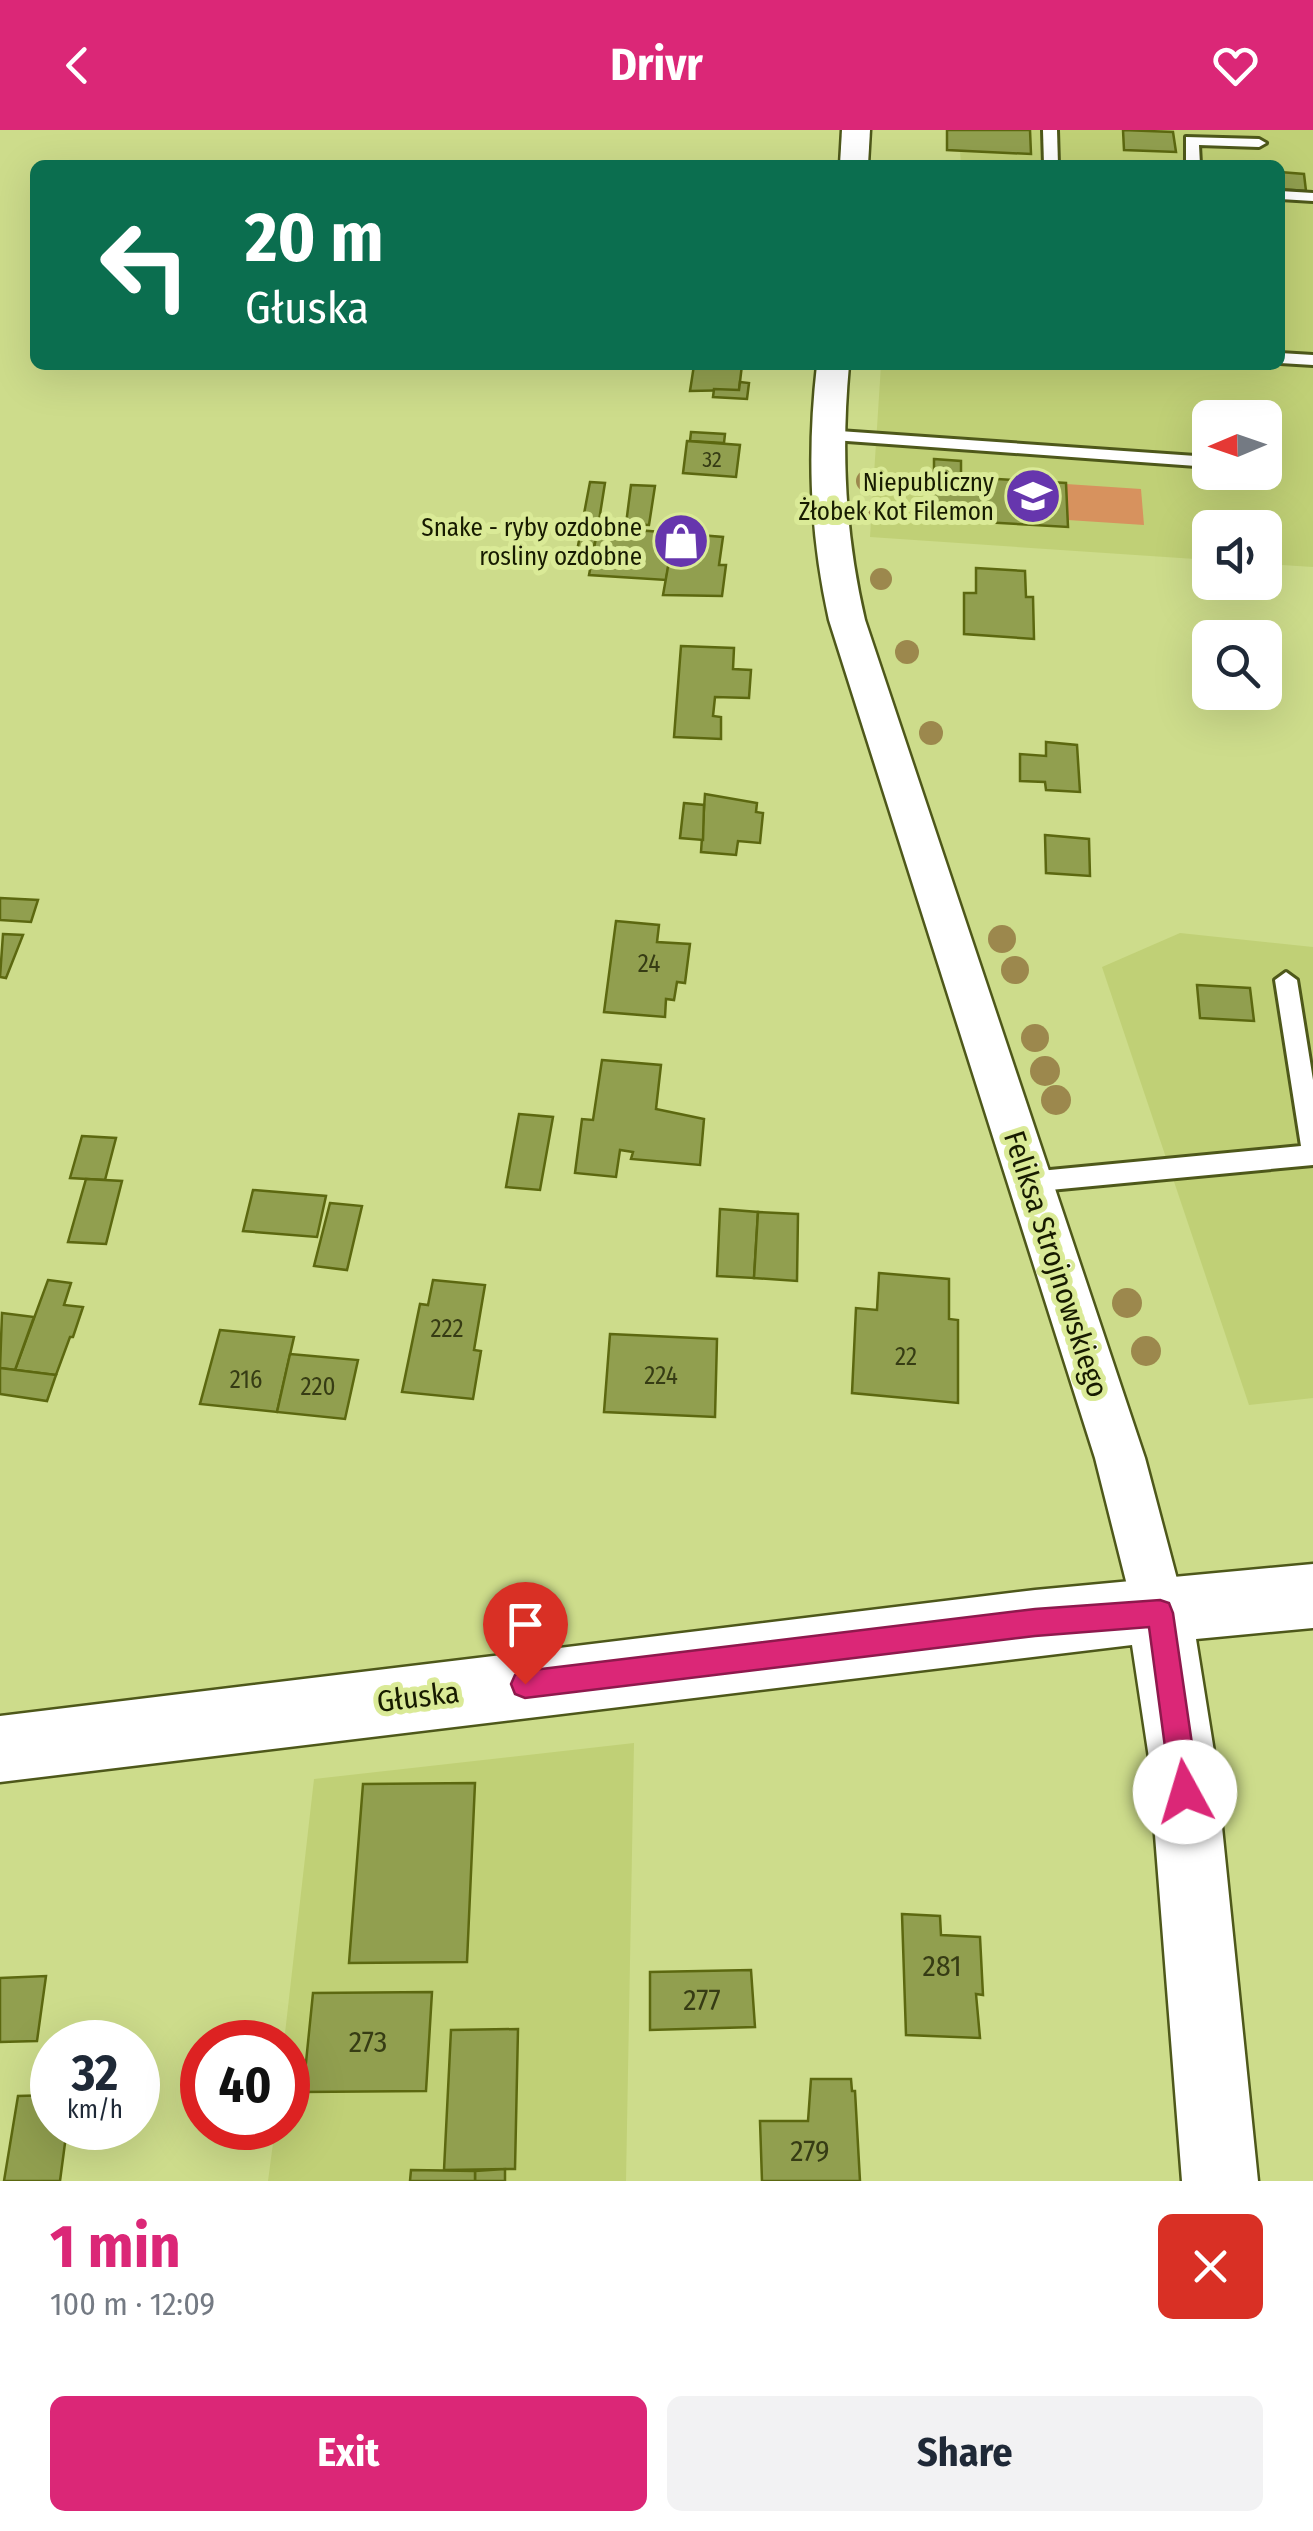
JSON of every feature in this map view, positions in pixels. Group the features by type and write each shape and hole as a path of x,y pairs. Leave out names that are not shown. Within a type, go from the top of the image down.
{"street":[{"path":"854,160 856,130"},
{"name":"Feliksa Strojnowskiego","path":"832,370 825,436 825,508 830,550 847,620 1120,1458 1160,1613 1182,1758 1220,2181"},
{"name":"Głuska","path":"0,1748 1016,1625 1313,1596"}],"lane":[{"path":"1050,130 1051,160"},
{"path":"1192,160 1190,140 1259,143"},
{"path":"1285,195 1313,197"},
{"path":"1285,358 1313,360"},
{"path":"825,436 1192,461"},
{"path":"1028,1182 1313,1152 1286,980"}],"shaded area":[{"path":"947,130 1313,130 1313,567 1282,565 1282,510 1192,510 1192,559 870,537 881,370 1285,370 1285,160 961,160 960,151"},
{"path":"1066,484 1141,489 1144,525 1068,520"},
{"path":"1180,933 1313,947 1313,1398 1249,1405 1102,967"},
{"path":"634,1743 626,2181 268,2181 272,2150 310,2150 310,2020 287,2020 314,1779"}],"building":[{"path":"947,130 1030,130 1031,154 947,150"},
{"path":"1123,130 1173,132 1176,152 1124,150"},
{"path":"1285,172 1304,174 1306,191 1285,189"},
{"path":"693,370 741,370 739,390 690,391"},
{"path":"740,382 749,383 747,399 713,397 714,389 739,390"},
{"path":"691,432 725,434 724,443 690,441"},
{"path":"687,441 740,445 736,477 683,473"},
{"path":"934,459 961,461 961,477 934,475"},
{"path":"930,475 1066,483 1068,527 929,519"},
{"path":"590,482 605,483 598,527 593,552 577,551"},
{"path":"631,485 655,486 649,525 626,524"},
{"path":"598,527 674,533 666,580 589,575"},
{"path":"674,533 723,537 719,565 726,565 722,596 663,595"},
{"path":"976,568 1025,571 1026,597 1033,597 1034,639 964,634 964,593 976,593"},
{"path":"681,646 734,648 733,669 751,670 749,698 715,697 713,716 721,717 721,739 674,737"},
{"path":"1046,742 1077,745 1080,792 1046,790 1045,782 1020,781 1020,754 1046,756"},
{"path":"705,794 757,803 756,812 763,813 760,843 738,841 736,855 701,852"},
{"path":"684,803 704,805 703,840 680,838"},
{"path":"1045,835 1089,839 1090,876 1046,873"},
{"path":"0,898 38,900 31,922 0,920"},
{"path":"616,921 659,925 657,942 690,944 685,983 677,982 674,1000 666,999 665,1017 604,1012"},
{"path":"3,934 23,935 6,978 0,977"},
{"path":"1197,985 1250,988 1254,1021 1200,1018"},
{"path":"602,1060 661,1065 656,1109 704,1119 700,1165 631,1159 633,1152 620,1150 616,1177 575,1173 582,1119 593,1120"},
{"path":"519,1114 553,1117 540,1190 506,1187"},
{"path":"82,1136 116,1138 105,1180 70,1178"},
{"path":"86,1179 122,1181 106,1244 68,1242"},
{"path":"253,1190 326,1196 317,1237 243,1231"},
{"path":"330,1203 362,1206 347,1270 314,1266"},
{"path":"720,1209 758,1212 754,1278 717,1276"},
{"path":"758,1212 798,1214 797,1281 754,1278"},
{"path":"879,1273 949,1279 949,1319 958,1320 958,1403 852,1393 856,1308 877,1310"},
{"path":"48,1280 71,1283 64,1305 83,1307 73,1337 56,1375 15,1370"},
{"path":"433,1280 485,1285 474,1350 481,1351 473,1399 402,1392 420,1304 428,1305"},
{"path":"2,1313 34,1317 15,1370 0,1368"},
{"path":"220,1330 294,1337 277,1412 200,1404"},
{"path":"610,1334 717,1339 715,1417 604,1412"},
{"path":"290,1354 358,1360 345,1419 277,1412"},
{"path":"0,1368 56,1375 47,1401 0,1394"},
{"path":"475,1783 467,1962 349,1963 363,1784"},
{"path":"902,1914 940,1916 941,1935 980,1937 983,1995 976,1994 980,2038 906,2035"},
{"path":"751,1970 755,2027 650,2030 650,1972"},
{"path":"46,1976 40,2020 30,2020 30,2041 0,2042 0,1978"},
{"path":"432,1992 426,2091 310,2092 313,1993"},
{"path":"518,2029 515,2169 444,2170 451,2030"},
{"path":"811,2079 851,2079 860,2181 762,2181 760,2121 808,2121"},
{"path":"18,2096 30,2096 30,2150 64,2150 60,2181 4,2181"},
{"path":"505,2169 505,2181 475,2181 475,2171"},
{"path":"411,2170 475,2171 475,2181 410,2181"}],"place":[{"name":"Niepubliczny Żłobek Kot Filemon","path":"1033,496"},
{"name":"Snake - ryby ozdobne rosliny ozdobne","path":"681,541"}],"route":[{"path":"525,1684 1035,1622 1160,1613 1185,1792"}]}
